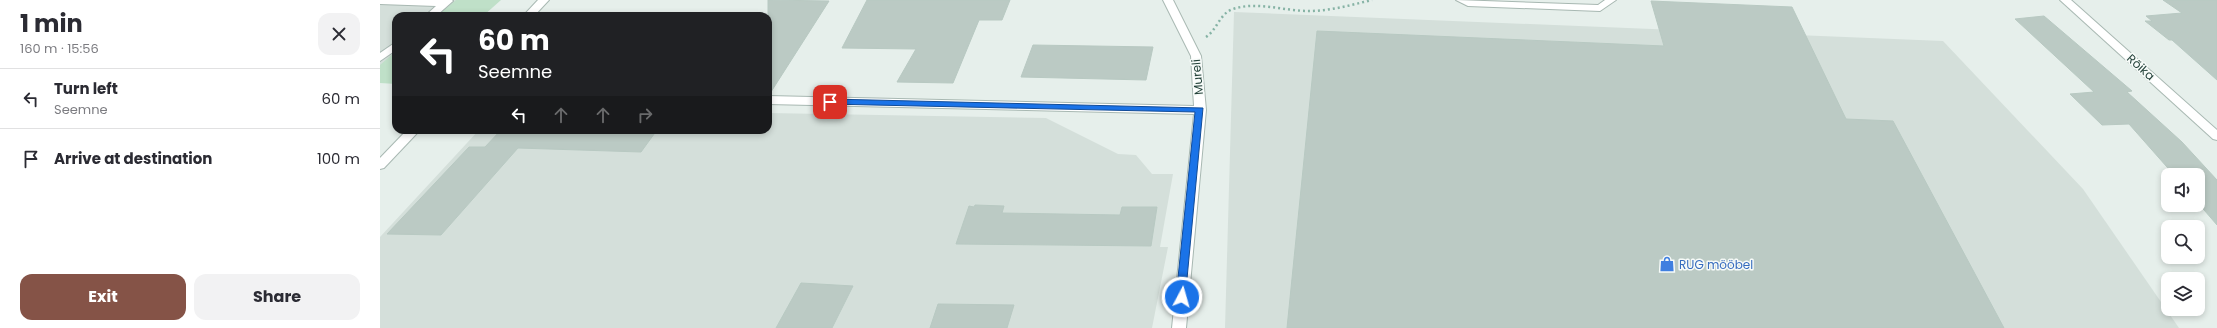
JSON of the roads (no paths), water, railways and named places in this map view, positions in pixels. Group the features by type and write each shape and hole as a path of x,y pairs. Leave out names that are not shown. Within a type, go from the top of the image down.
{"street":[{"path":"532,12 544,0"},
{"name":"Mureli","path":"1168,0 1196,56 1200,110 1178,328"},
{"path":"1461,0 1476,3 1584,8 1600,8 1611,0"},
{"name":"Rõika","path":"2064,0 2217,136"},
{"path":"380,1 448,2"},
{"path":"435,12 448,2"},
{"path":"380,58 392,48"},
{"path":"772,100 1200,110"},
{"path":"380,165 410,134"}],"place":[{"name":"RUG mööbel","path":"1667,264"}]}
